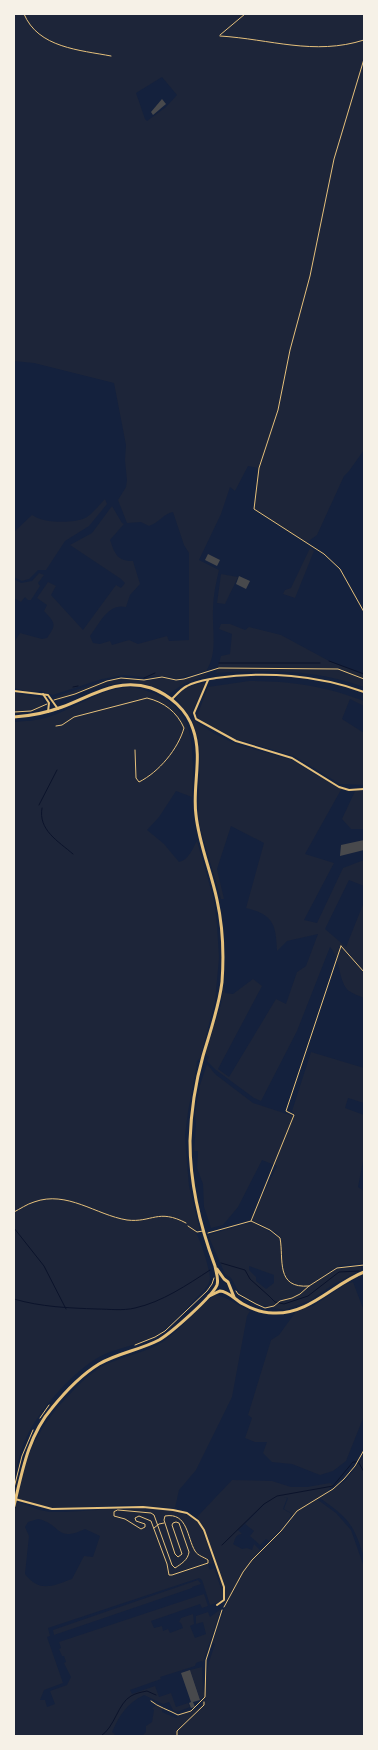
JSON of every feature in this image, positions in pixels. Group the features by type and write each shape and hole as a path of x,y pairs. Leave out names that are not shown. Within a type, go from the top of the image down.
{"main road":[{"path":"14,717 58,709 100,690 123,684 140,685 153,689 171,699 184,711 196,741 198,765 196,814 202,847 217,899 223,945 221,986 198,1076 191,1124 193,1185 203,1231 215,1266 217,1284 222,1292 234,1297 243,1304 264,1312 284,1312 313,1303 340,1284 364,1272"},
{"path":"215,1266 228,1282 234,1297"},
{"path":"14,1506 26,1457 34,1436 61,1398 83,1376 100,1364 159,1340 173,1329 224,1279"},
{"path":"208,1296 229,1288"}],"street":[{"path":"171,699 187,686 208,680 256,675 287,676 328,681 364,692"},
{"path":"208,680 194,713 196,720 236,741 292,758 339,786 349,790 364,789"},
{"path":"14,691 48,695 58,709"},
{"path":"43,694 50,702 48,712"},
{"path":"16,1499 52,1509 143,1507 188,1513 198,1521 204,1530 224,1587 224,1600 217,1604"}],"lane":[{"path":"188,1226 198,1232 203,1231"},
{"path":"151,1701 156,1706 161,1706 178,1715 191,1711 205,1697 206,1657 222,1610"}],"path":[{"path":"24,14 40,35 61,47 111,56"},
{"path":"245,14 220,36 296,46 327,47 352,44 364,40"},
{"path":"364,59 334,159 310,276 290,350 278,410 259,468 254,509 324,554 340,569 364,612"},
{"path":"210,671 219,668 338,669 364,678"},
{"path":"56,726 62,725 74,717 147,698 158,701 180,718 184,728 181,737 166,760 139,782 136,778 135,750"},
{"path":"14,712 31,711 50,702"},
{"path":"251,1221 294,1115 286,1111 341,946 364,972"},
{"path":"14,1212 35,1201 58,1199 84,1205 106,1215 121,1218 139,1220 168,1215 188,1226"},
{"path":"207,1234 251,1221 270,1230 280,1238 283,1273 287,1280 295,1286 310,1286"},
{"path":"234,1289 245,1299 265,1308 300,1294 337,1268 364,1264"},
{"path":"132,1346 156,1337 165,1330 207,1291 214,1278"},
{"path":"37,1422 53,1401"},
{"path":"14,1488 22,1456 33,1429"},
{"path":"222,1610 243,1572 252,1560 298,1511 306,1504 318,1499 344,1478 355,1466 364,1450"},
{"path":"118,1510 152,1513 159,1524 172,1565 175,1568 183,1562 188,1552 179,1524 174,1523 172,1525 182,1552 181,1556 177,1556 165,1523 165,1516 173,1515 179,1518 186,1526 195,1552 208,1560 208,1562 169,1575 151,1521 139,1516 135,1518 145,1524 141,1529 125,1519 114,1516 114,1512 118,1510"},
{"path":"154,1528 159,1524 165,1523"},
{"path":"177,1736 177,1731 204,1706 205,1697"}],"shaded area":[{"path":"14,14 364,14 364,450 344,476 317,535 306,543 254,509 258,468 248,466 235,491 230,487 221,514 199,560 219,570 213,604 214,641 212,657 206,671 176,679 162,676 142,677 124,675 102,679 53,695 41,691 30,692 14,688 14,642 20,633 42,639 47,638 52,630 52,621 44,611 47,605 37,598 48,582 56,586 51,595 83,630 116,585 121,588 125,583 70,545 92,533 112,506 124,524 110,540 113,549 117,556 123,560 133,561 140,584 130,595 126,607 114,608 101,620 90,636 93,643 100,644 110,641 112,645 129,640 138,644 167,636 169,641 189,640 189,553 184,545 173,512 149,526 141,522 127,523 118,500 126,487 126,445 114,383 34,363 14,361","holes":["162,77 177,95 166,107 147,121 136,93"]},
{"path":"105,499 107,504 89,526 65,541 46,570 38,570 29,579 22,581 14,577 14,532 32,515 50,521 65,522 79,520 90,515"},
{"path":"310,548 314,551 295,598 283,594 285,590 291,588"},
{"path":"39,573 44,575 38,583 40,586 31,600 25,597 21,602 14,598 14,579 21,583 32,581"},
{"path":"221,574 238,577 225,604 217,603"},
{"path":"221,624 230,624 245,630 249,627 281,635 329,661 364,675 364,687 327,677 291,672 216,673 221,656 230,654 232,634 219,629"},
{"path":"208,673 206,676 185,683 169,694 141,683 127,682 100,687 59,701 54,697 107,680 137,679 144,681 161,678 176,681"},
{"path":"249,681 308,685 364,701 364,706 350,699 342,719 364,733 364,785 340,784 294,756 236,739 198,719 197,716 208,687"},
{"path":"205,683 190,717 176,698 181,691 188,687"},
{"path":"131,687 153,693 169,702 180,713 187,726 193,758 192,797 176,791 159,817 147,830 164,844 179,862 188,857 197,841 214,900 219,958 215,1002 200,1058 197,1061 185,1135 189,1186 200,1231 196,1229 195,1232 204,1254 210,1279 205,1289 159,1334 145,1341 99,1357 79,1371 59,1390 42,1411 26,1437 14,1478 14,722 44,718 109,691"},
{"path":"14,693 43,698 45,706 43,710 14,714"},
{"path":"192,719 215,734 236,744 292,760 342,788 305,854 334,863 304,920 317,923 343,868 364,860 364,886 349,880 325,929 346,947 364,902 364,998 345,987 334,952 330,947 297,1031 261,1101 254,1098 216,1070 207,1061 209,1057 205,1054 221,1004 223,987 225,993 233,994 253,979 262,986 218,1069 229,1077 276,999 286,1004 297,972 306,966 318,934 287,941 277,951 276,934 272,922 263,914 246,908 264,843 231,826 217,869 224,899 221,899 200,828 198,814 199,742"},
{"path":"364,787 364,829 351,829 342,819 356,789"},
{"path":"311,1052 364,1068 364,1103 348,1098 345,1108 364,1115 364,1156 358,1187 364,1191 364,1263 338,1266 310,1285 337,1269 361,1266 361,1270 334,1284 309,1301 284,1310 256,1304 240,1294 231,1278 225,1274 208,1235 252,1222 279,1237 277,1233 251,1218 277,1166 262,1160 238,1207 223,1225 211,1228 204,1207 203,1184 197,1168 198,1151 194,1151 195,1112 200,1085 207,1064 215,1074 253,1103 293,1116 294,1113 292,1111","holes":["249,1266 274,1275 274,1283 266,1289 256,1281 256,1277 249,1270"]},
{"path":"353,1282 364,1311 364,1416 346,1461 333,1471 320,1475 292,1464 272,1462 263,1453 267,1442 255,1442 245,1438 252,1418 248,1415 271,1340 279,1335 297,1310 313,1306 344,1285"},
{"path":"215,1295 228,1299 250,1311 247,1316 232,1397 196,1470 179,1490 175,1508 125,1505 52,1508 18,1499 25,1464 35,1441 48,1420 75,1389 101,1367 149,1349 164,1341"},
{"path":"363,1457 364,1557 357,1536 349,1523 330,1505 320,1498 318,1500 336,1513 351,1530 364,1567 364,1736 142,1736 146,1732 146,1726 152,1722 154,1710 152,1708 156,1706 162,1708 162,1712 176,1718 201,1706 203,1697 200,1700 190,1670 202,1667 203,1693 209,1662 215,1644 212,1643 226,1604 224,1597 222,1601 210,1605 202,1580 199,1578 48,1628 50,1636 47,1637 63,1683 44,1690 40,1700 45,1700 47,1707 55,1704 50,1691 67,1685 71,1677 64,1663 66,1662 64,1656 62,1656 59,1649 61,1648 59,1642 204,1594 208,1606 202,1608 200,1604 151,1621 154,1628 162,1626 163,1631 168,1629 170,1633 183,1628 179,1622 181,1618 193,1614 194,1624 190,1626 195,1638 206,1634 203,1622 196,1624 196,1616 208,1612 210,1617 221,1609 203,1662 201,1661 196,1663 195,1666 160,1677 161,1679 130,1690 132,1694 155,1686 159,1697 171,1693 176,1707 188,1703 190,1707 177,1712 173,1710 169,1702 163,1704 144,1695 124,1710 112,1732 115,1734 113,1736 14,1736 14,1514 16,1502 48,1512 150,1509 169,1510 185,1514 196,1521 202,1530 213,1563 208,1565 210,1570 214,1568 223,1594 210,1544 204,1528 197,1517 232,1480 272,1481 291,1487 307,1487 330,1483 333,1485 321,1498 346,1480","holes":["284,1497 288,1498 284,1509 293,1514 290,1521 261,1551 254,1544 252,1550 242,1549 233,1544 236,1536 242,1534 238,1530 266,1503 245,1524 254,1531 250,1536 260,1545 266,1539 269,1541 283,1527 292,1514 283,1509 287,1498","38,1519 46,1521 63,1533 75,1533 85,1529 100,1536 93,1557 84,1556 72,1579 52,1586 41,1586 25,1574 29,1536 25,1527 28,1522"]},
{"path":"198,1580 201,1584 192,1588 54,1635 53,1630"}],"building":[{"path":"162,99 166,104 153,115 151,112"},
{"path":"208,554 220,560 217,566 205,560"},
{"path":"239,576 250,581 246,589 236,584"},
{"path":"364,840 364,850 340,856 341,845"},
{"path":"190,1670 200,1700 193,1702 195,1707 191,1708 189,1703 191,1702 181,1673"}],"waterway":[{"path":"329,661 364,674"},
{"path":"219,663 320,663"},
{"path":"144,678 155,673"},
{"path":"73,687 78,686"},
{"path":"39,805 57,770"},
{"path":"42,808 43,823 46,829 73,854"},
{"path":"14,1228 44,1266 66,1309"},
{"path":"221,1263 245,1270 250,1279 275,1302 284,1304 308,1296 339,1272 359,1271"},
{"path":"14,1299 55,1307 130,1309 165,1297 210,1270"},
{"path":"222,1545 264,1504 277,1496 333,1486 353,1462 356,1462"},
{"path":"359,1463 364,1472"},
{"path":"101,1736 110,1727 123,1704 131,1696 147,1691 156,1695"}]}
